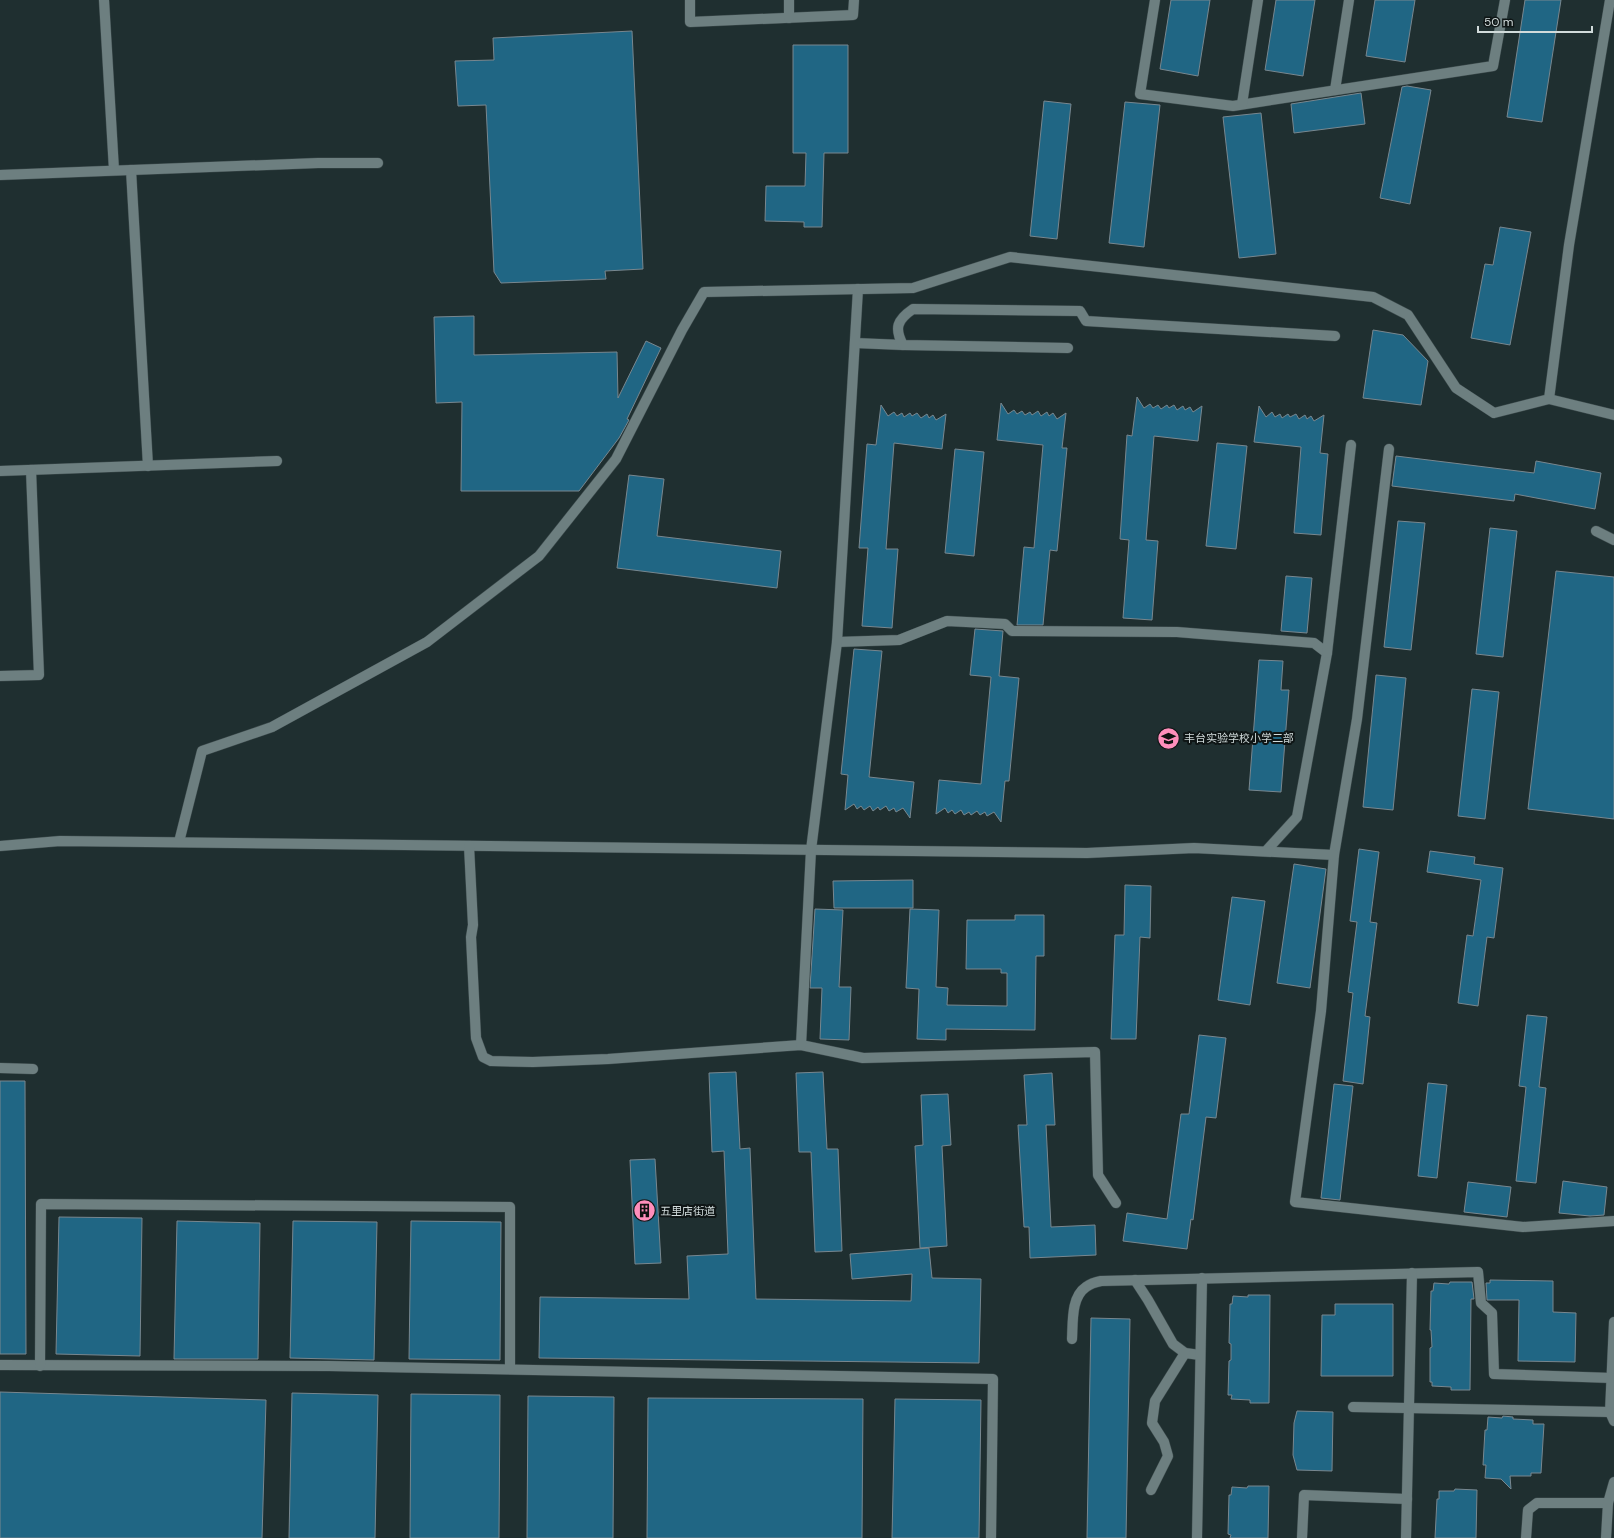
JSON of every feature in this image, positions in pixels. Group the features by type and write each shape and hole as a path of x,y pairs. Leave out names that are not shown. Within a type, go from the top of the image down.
{"street":[{"path":"104,0 114,170"},
{"path":"690,0 690,22 853,15 854,0"},
{"path":"788,18 789,0"},
{"path":"1155,0 1140,94 1233,106 1493,66 1505,0"},
{"path":"1242,104 1258,0"},
{"path":"1334,90 1350,0"},
{"path":"1549,399 1569,245 1610,0"},
{"path":"0,175 318,163 378,163"},
{"path":"131,170 148,466"},
{"path":"179,842 202,751 272,727 427,642 539,556 616,459 682,330 704,292 913,288 1010,257 1373,297 1408,315 1456,388 1494,413 1549,399 1614,415"},
{"path":"801,1045 811,850 837,642 858,289"},
{"path":"903,345 898,335 898,324 903,316 913,309 1080,311 1086,321 1335,336"},
{"path":"855,344 1068,348"},
{"path":"1266,851 1297,816 1327,653 1351,445"},
{"path":"1389,449 1357,719 1334,855 1321,1011 1295,1202 1523,1227 1614,1221"},
{"path":"0,471 277,461"},
{"path":"0,676 39,675 31,470"},
{"path":"1596,531 1614,540"},
{"path":"837,642 899,640 946,621 1005,624 1012,631 1176,632 1314,643 1327,653"},
{"path":"0,846 60,841 1087,853 1194,848 1334,855"},
{"path":"469,846 473,925 471,937 476,1038 483,1057 491,1061 533,1062 608,1059 801,1045 863,1058 1095,1052 1098,1175 1116,1203"},
{"path":"0,1068 33,1069"},
{"path":"40,1366 41,1204 510,1207 510,1369"},
{"path":"1072,1339 1073,1314 1078,1294 1087,1286 1101,1281 1478,1272 1481,1303 1492,1314 1494,1374 1612,1378"},
{"path":"1406,1538 1412,1274"},
{"path":"1197,1538 1202,1278"},
{"path":"1135,1280 1173,1344 1185,1353 1200,1355"},
{"path":"1353,1407 1612,1416 1614,1322"},
{"path":"1151,1490 1168,1456 1164,1442 1152,1423 1155,1401 1185,1353"},
{"path":"0,1366 330,1366 993,1380 991,1538"},
{"path":"1606,1538 1608,1503 1614,1482"},
{"path":"1302,1538 1304,1495 1407,1499"},
{"path":"1526,1538 1528,1510 1537,1503 1608,1503"}],"building":[{"path":"1171,0 1210,0 1198,76 1160,69"},
{"path":"1276,0 1315,0 1303,76 1265,70"},
{"path":"1375,0 1415,0 1405,62 1366,56"},
{"path":"1525,0 1561,0 1542,122 1507,117"},
{"path":"632,31 643,269 605,271 606,279 501,283 494,272 486,105 458,106 455,61 494,60 493,38"},
{"path":"793,45 848,45 848,153 824,153 822,227 804,227 804,222 765,221 766,186 805,186 806,153 793,153"},
{"path":"1407,86 1431,90 1410,204 1380,198 1402,87"},
{"path":"1361,93 1365,124 1294,133 1291,104"},
{"path":"1044,101 1071,104 1057,239 1030,236"},
{"path":"1125,102 1160,105 1144,247 1109,243"},
{"path":"1261,113 1276,254 1239,258 1223,117"},
{"path":"1500,227 1531,232 1510,345 1471,338 1485,264 1493,265"},
{"path":"474,316 474,355 617,352 618,398 646,341 661,348 627,419 629,420 619,438 579,491 461,491 462,402 436,403 434,317"},
{"path":"1373,330 1403,335 1428,361 1421,405 1363,398"},
{"path":"1137,397 1144,408 1150,404 1153,408 1158,405 1161,409 1167,405 1169,408 1174,405 1177,410 1183,406 1185,410 1190,407 1193,412 1202,406 1198,441 1154,436 1146,540 1158,541 1152,620 1123,618 1129,540 1120,539 1127,435 1132,436"},
{"path":"1001,403 1008,414 1014,410 1017,414 1022,411 1025,415 1030,412 1032,415 1038,411 1041,416 1047,412 1049,416 1053,413 1057,419 1066,413 1062,448 1067,448 1057,551 1050,550 1043,625 1017,625 1024,547 1034,548 1043,445 997,440"},
{"path":"881,405 888,416 894,412 897,416 902,413 904,417 910,413 912,416 917,413 921,418 927,414 929,418 933,415 936,420 946,414 942,449 894,443 886,549 898,549 892,628 862,626 868,548 859,548 867,444 876,445"},
{"path":"1259,406 1266,417 1272,412 1275,417 1280,414 1282,418 1288,414 1290,417 1296,414 1299,419 1305,415 1307,419 1311,416 1314,421 1324,415 1320,453 1328,454 1321,535 1294,533 1301,447 1254,442"},
{"path":"1217,443 1247,446 1236,549 1206,546"},
{"path":"955,449 984,452 974,556 945,553"},
{"path":"1396,456 1534,473 1536,461 1601,473 1595,509 1515,494 1514,501 1392,486"},
{"path":"629,475 664,479 657,536 781,551 777,588 617,568"},
{"path":"1398,521 1425,523 1411,650 1384,647"},
{"path":"1490,528 1517,531 1503,657 1476,654"},
{"path":"1556,571 1614,577 1614,819 1528,809"},
{"path":"1286,576 1312,578 1307,633 1281,631"},
{"path":"975,629 1003,631 999,676 1019,678 1009,781 1005,781 1001,822 994,812 987,816 985,812 980,815 977,811 971,815 969,812 964,815 961,810 955,814 952,810 948,813 945,808 936,814 939,780 981,784 991,677 970,675"},
{"path":"854,649 882,651 869,777 914,782 910,818 903,808 896,812 894,808 889,811 886,806 880,810 878,807 873,811 870,806 864,810 861,806 857,809 854,804 845,810 848,775 841,774"},
{"path":"1259,660 1283,661 1281,690 1289,690 1281,792 1249,790"},
{"path":"1376,675 1406,678 1393,810 1363,807"},
{"path":"1472,689 1499,692 1485,819 1458,816"},
{"path":"1359,849 1379,852 1370,922 1377,923 1365,1016 1370,1017 1363,1084 1343,1081 1353,993 1348,992 1357,922 1350,921"},
{"path":"1430,851 1475,857 1474,864 1503,868 1494,938 1487,937 1478,1006 1458,1003 1467,935 1473,936 1481,880 1427,872"},
{"path":"1294,864 1326,869 1310,988 1277,983"},
{"path":"913,880 913,908 834,908 833,881"},
{"path":"1125,885 1151,886 1150,938 1140,937 1136,1039 1111,1039 1115,935 1124,935"},
{"path":"1232,897 1265,901 1250,1005 1218,1000"},
{"path":"815,909 843,910 839,987 851,987 849,1040 820,1039 822,988 810,988"},
{"path":"910,909 939,910 936,987 948,988 947,1005 1007,1006 1007,973 1001,973 1001,969 966,969 967,920 1015,920 1015,915 1044,915 1044,956 1036,956 1035,1030 946,1029 946,1040 917,1039 919,989 906,988"},
{"path":"1527,1015 1547,1017 1539,1087 1546,1088 1536,1183 1516,1181 1526,1087 1519,1086"},
{"path":"1199,1035 1226,1038 1216,1118 1206,1117 1193,1220 1191,1219 1187,1249 1123,1241 1127,1213 1167,1219 1181,1114 1189,1114"},
{"path":"736,1072 740,1149 750,1148 756,1299 911,1301 912,1274 852,1279 850,1254 929,1248 932,1278 981,1279 979,1363 539,1358 540,1297 689,1299 687,1256 728,1254 724,1151 712,1152 709,1073"},
{"path":"823,1072 827,1149 838,1149 842,1251 815,1252 811,1152 799,1152 796,1073"},
{"path":"1052,1073 1055,1125 1046,1125 1051,1227 1095,1225 1096,1255 1030,1258 1029,1227 1024,1227 1018,1125 1027,1125 1024,1075"},
{"path":"0,1081 25,1081 26,1354 0,1354"},
{"path":"1428,1083 1447,1085 1437,1178 1418,1176"},
{"path":"1334,1084 1353,1086 1340,1200 1321,1198"},
{"path":"948,1094 951,1145 942,1146 947,1246 920,1248 915,1146 923,1145 921,1095"},
{"name":"五里店街道","path":"655,1159 661,1263 635,1264 630,1160"},
{"path":"1563,1181 1607,1187 1604,1215 1590,1216 1559,1213"},
{"path":"1468,1182 1511,1187 1507,1217 1464,1212"},
{"path":"59,1217 142,1218 140,1356 56,1354"},
{"path":"177,1221 260,1223 258,1359 174,1359"},
{"path":"293,1221 377,1222 374,1360 290,1358"},
{"path":"411,1221 501,1222 500,1360 409,1359"},
{"path":"1490,1280 1553,1281 1553,1312 1576,1313 1575,1362 1518,1361 1519,1300 1487,1300 1486,1283 1490,1283"},
{"path":"1450,1282 1472,1282 1474,1299 1471,1299 1470,1390 1451,1390 1451,1387 1432,1386 1432,1382 1430,1382 1430,1348 1432,1347 1430,1330 1431,1291 1433,1291 1434,1283 1449,1284"},
{"path":"1248,1295 1270,1295 1269,1403 1250,1403 1250,1400 1231,1399 1232,1395 1228,1395 1229,1361 1231,1360 1231,1344 1229,1343 1230,1304 1232,1304 1233,1296 1248,1297"},
{"path":"1335,1304 1393,1304 1393,1376 1321,1376 1322,1315 1335,1315"},
{"path":"1091,1318 1130,1319 1126,1538 1087,1538"},
{"path":"0,1392 266,1400 262,1538 0,1538"},
{"path":"292,1393 378,1395 375,1538 289,1538"},
{"path":"411,1394 500,1395 499,1538 410,1538"},
{"path":"528,1396 614,1397 613,1538 527,1538"},
{"path":"648,1398 863,1399 862,1538 647,1538"},
{"path":"895,1399 981,1400 979,1538 892,1538"},
{"path":"1297,1411 1333,1412 1332,1471 1297,1470 1293,1455 1294,1423"},
{"path":"1503,1416 1513,1417 1513,1419 1533,1420 1533,1424 1544,1424 1541,1473 1531,1473 1531,1476 1510,1476 1511,1489 1501,1479 1485,1478 1486,1465 1483,1465 1485,1430 1487,1430 1488,1417 1502,1418"},
{"path":"1248,1486 1269,1486 1268,1538 1230,1538 1231,1535 1228,1534 1229,1495 1231,1495 1232,1487 1247,1488"},
{"path":"1455,1489 1477,1490 1476,1538 1435,1538 1437,1499 1439,1499 1439,1491 1454,1491"}],"place":[{"name":"丰台实验学校小学二部","path":"1168,738"},
{"name":"五里店街道","path":"645,1211"}]}
